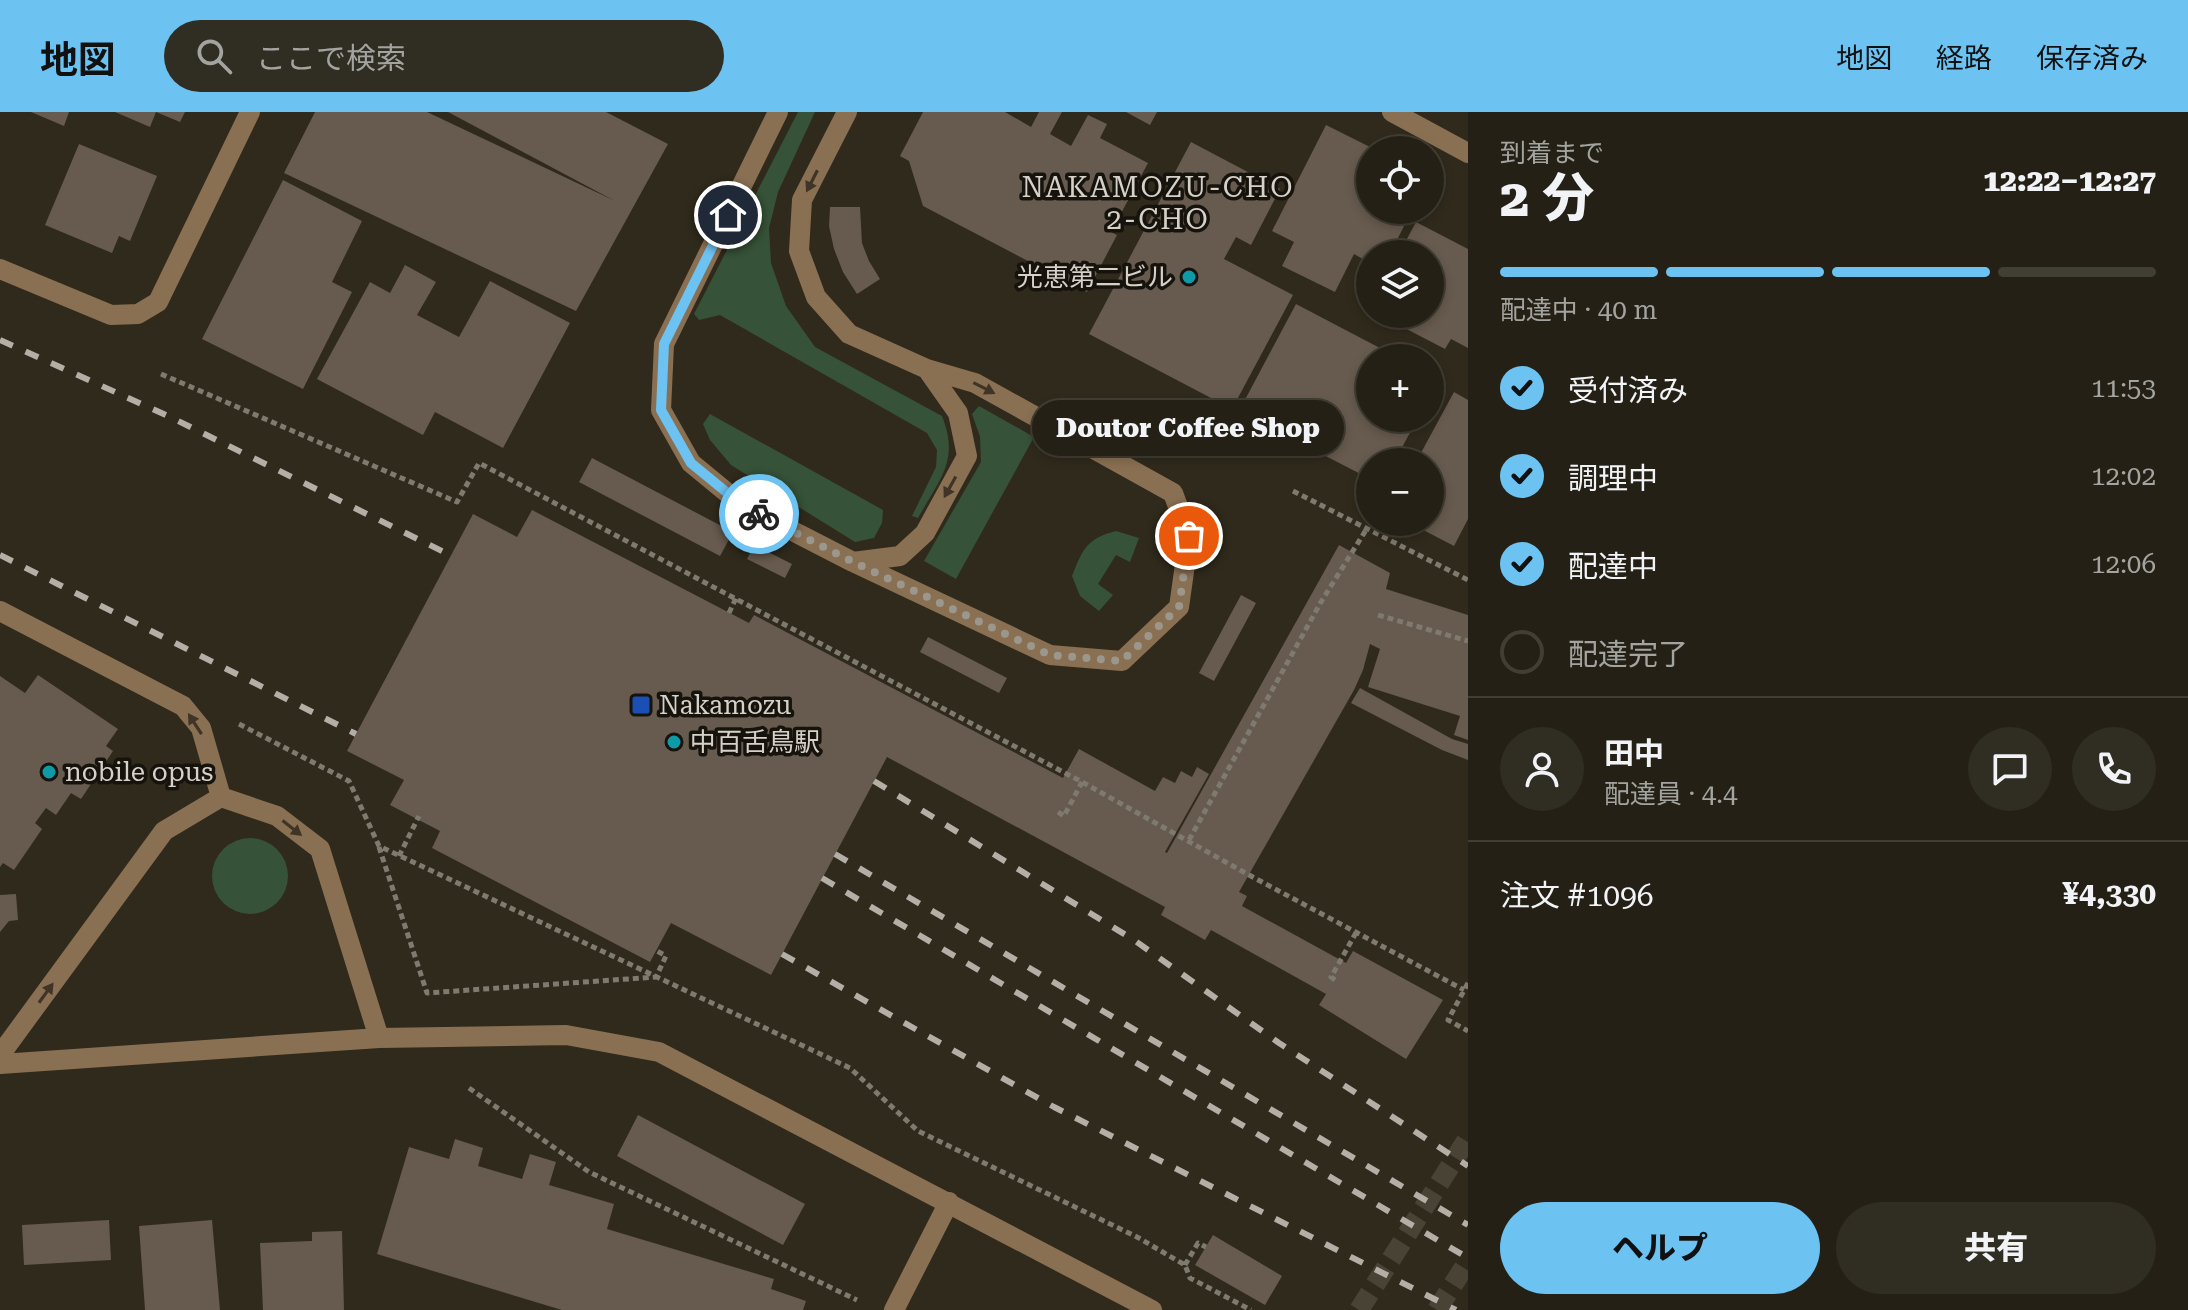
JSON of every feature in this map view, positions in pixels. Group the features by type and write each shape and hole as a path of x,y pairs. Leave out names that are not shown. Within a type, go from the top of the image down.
{"street":[{"path":"0,269 111,315 138,314 158,302 250,112"},
{"path":"778,112 664,344 661,410 691,463 742,505 853,562 1050,655 1122,661 1179,607 1189,536 1173,493 975,383 927,369 849,334 816,297 799,251 802,200 847,112"},
{"path":"1392,112 1468,153"},
{"path":"853,562 900,556 925,533 967,456 958,413 927,369"},
{"path":"0,611 183,706 201,728 221,797"},
{"path":"0,1055 164,831 221,797 277,816 320,849 379,1038"},
{"path":"0,1064 379,1038 566,1035 659,1052 1152,1310"},
{"path":"894,1310 949,1202"}],"path":[{"path":"161,374 457,502 479,463 524,490 736,598 1082,782 1464,990"},
{"path":"1293,491 1356,525"},
{"path":"1189,840 1321,602 1362,536"},
{"path":"1378,536 1468,580"},
{"path":"729,613 736,598"},
{"path":"1378,615 1468,641"},
{"path":"229,719 349,781 379,846 427,993 656,977"},
{"path":"1058,812 1064,816 1082,782"},
{"path":"399,856 419,816"},
{"path":"379,846 850,1068 918,1131 1137,1237 1185,1265 1190,1278 1251,1310"},
{"path":"1335,980 1331,977 1357,931"},
{"path":"656,977 666,956 657,951"},
{"path":"1468,983 1448,1020 1468,1031"},
{"path":"469,1088 589,1172 861,1302"},
{"path":"1185,1265 1198,1243 1206,1247"}],"green space":[{"path":"798,112 815,112 778,192 769,228 771,263 786,306 815,347 942,416 949,446 948,458 940,481 918,518 912,516 936,467 937,450 927,433 720,315 699,320 694,314"},
{"path":"979,406 1034,437 956,579 924,561 981,462 980,437 972,414"},
{"path":"710,414 883,510 882,523 874,538 855,542 731,465 710,440 703,424"},
{"path":"1116,531 1139,538 1130,562 1116,555 1098,584 1113,595 1099,611 1080,596 1072,576 1087,546"},
{"path":"250,838 264,841 277,849 285,862 288,876 285,890 277,903 264,911 250,914 236,911 223,903 215,890 212,876 215,862 223,849 236,841"}],"building":[{"path":"31,112 69,112 64,126"},
{"path":"115,112 156,112 150,127"},
{"path":"156,112 185,112 180,122"},
{"path":"315,112 427,112 615,201 448,112 606,112 668,144 576,311 284,173"},
{"path":"923,112 1005,112 1031,127 1039,112 1062,112 1050,134 1071,146 1088,115 1107,124 1100,138 1148,163 1111,232 1117,235 1087,292 923,206 909,161 900,156"},
{"path":"1126,112 1157,112 1150,125"},
{"path":"1326,125 1356,140 1356,224 1405,224 1397,240 1356,240 1356,255 1335,292 1282,266 1294,242 1272,231"},
{"name":"光恵第二ビル","path":"1191,142 1280,189 1251,245 1236,237 1224,259 1293,295 1232,409 1089,334"},
{"path":"79,144 157,176 130,241 119,236 112,253 45,225"},
{"path":"283,180 362,221 332,282 352,292 303,389 202,339"},
{"path":"830,207 860,207 862,243 880,279 857,294 843,272 834,249 829,226"},
{"path":"1415,224 1420,224 1468,249 1468,348 1451,339 1445,349 1444,344 1435,344 1405,328 1444,328 1444,240 1406,240"},
{"path":"405,265 436,282 417,315 459,337 490,281 570,323 503,448 435,412 423,435 317,379 370,282 390,293"},
{"path":"1296,304 1372,344 1356,344 1356,432 1410,432 1402,448 1356,448 1356,472 1239,411"},
{"path":"1454,392 1468,400 1468,519 1454,546 1435,536 1444,536 1444,448 1424,448 1432,432 1444,432 1444,410"},
{"path":"592,458 733,532 720,556 579,482"},
{"name":"中百舌鳥駅","path":"532,510 749,623 754,615 1063,778 1079,749 1155,791 1163,777 1175,783 1181,771 1192,777 1197,767 1209,774 1167,853 1339,545 1390,573 1386,589 1468,615 1468,740 1454,735 1460,716 1368,687 1380,649 1370,644 1354,690 1239,892 1247,896 1242,906 1346,963 1353,951 1443,1000 1406,1059 1319,1005 1326,994 1211,930 1205,940 1161,915 1165,907 887,757 771,975 671,923 650,962 432,848 440,831 390,805 404,780 347,751 473,514 517,537"},
{"path":"754,545 792,564 785,578 747,559"},
{"path":"1241,595 1256,603 1214,681 1199,673"},
{"path":"928,637 1007,678 999,693 920,652"},
{"name":"nobile opus","path":"38,675 118,729 106,746 113,751 81,799 71,793 56,815 46,808 35,823 42,829 14,870 3,863 0,867 0,676 25,693"},
{"path":"1360,688 1452,739 1468,744 1468,760 1351,703"},
{"path":"16,894 18,920 9,921 0,932 0,895"},
{"path":"638,1115 805,1204 783,1245 617,1156"},
{"path":"455,1139 483,1148 478,1166 522,1179 530,1154 556,1162 549,1185 614,1204 607,1229 774,1279 771,1289 806,1301 803,1310 562,1310 377,1254 409,1147 449,1159"},
{"path":"109,1220 111,1260 24,1265 22,1225"},
{"path":"212,1220 220,1310 145,1310 139,1226"},
{"path":"342,1231 344,1310 263,1310 260,1243 312,1241 312,1232"},
{"path":"1213,1235 1282,1276 1265,1305 1195,1265"}],"tunnel":[{"path":"1359,1310 1468,1138"},
{"path":"1437,1310 1468,1261"}],"railway":[{"path":"0,340 166,415 450,555"},
{"path":"0,555 356,734"},
{"path":"874,781 1134,940 1279,1043 1468,1166"},
{"path":"835,854 1468,1225"},
{"path":"822,878 1468,1258"},
{"path":"782,954 1054,1107 1456,1310"}],"way so far":[{"path":"759,514 1050,655 1122,661 1179,607 1189,536"}],"place":[{"name":"光恵第二ビル","path":"1189,277"},
{"name":"Doutor Coffee Shop","path":"1189,536"},
{"name":"Nakamozu","path":"641,705"},
{"name":"中百舌鳥駅","path":"674,742"},
{"name":"nobile opus","path":"49,772"}],"district":[{"name":"NAKAMOZU-CHO 2-CHO","path":"1158,203"}],"route":[{"path":"728,215 664,344 661,410 691,463 742,505 759,514"}]}
